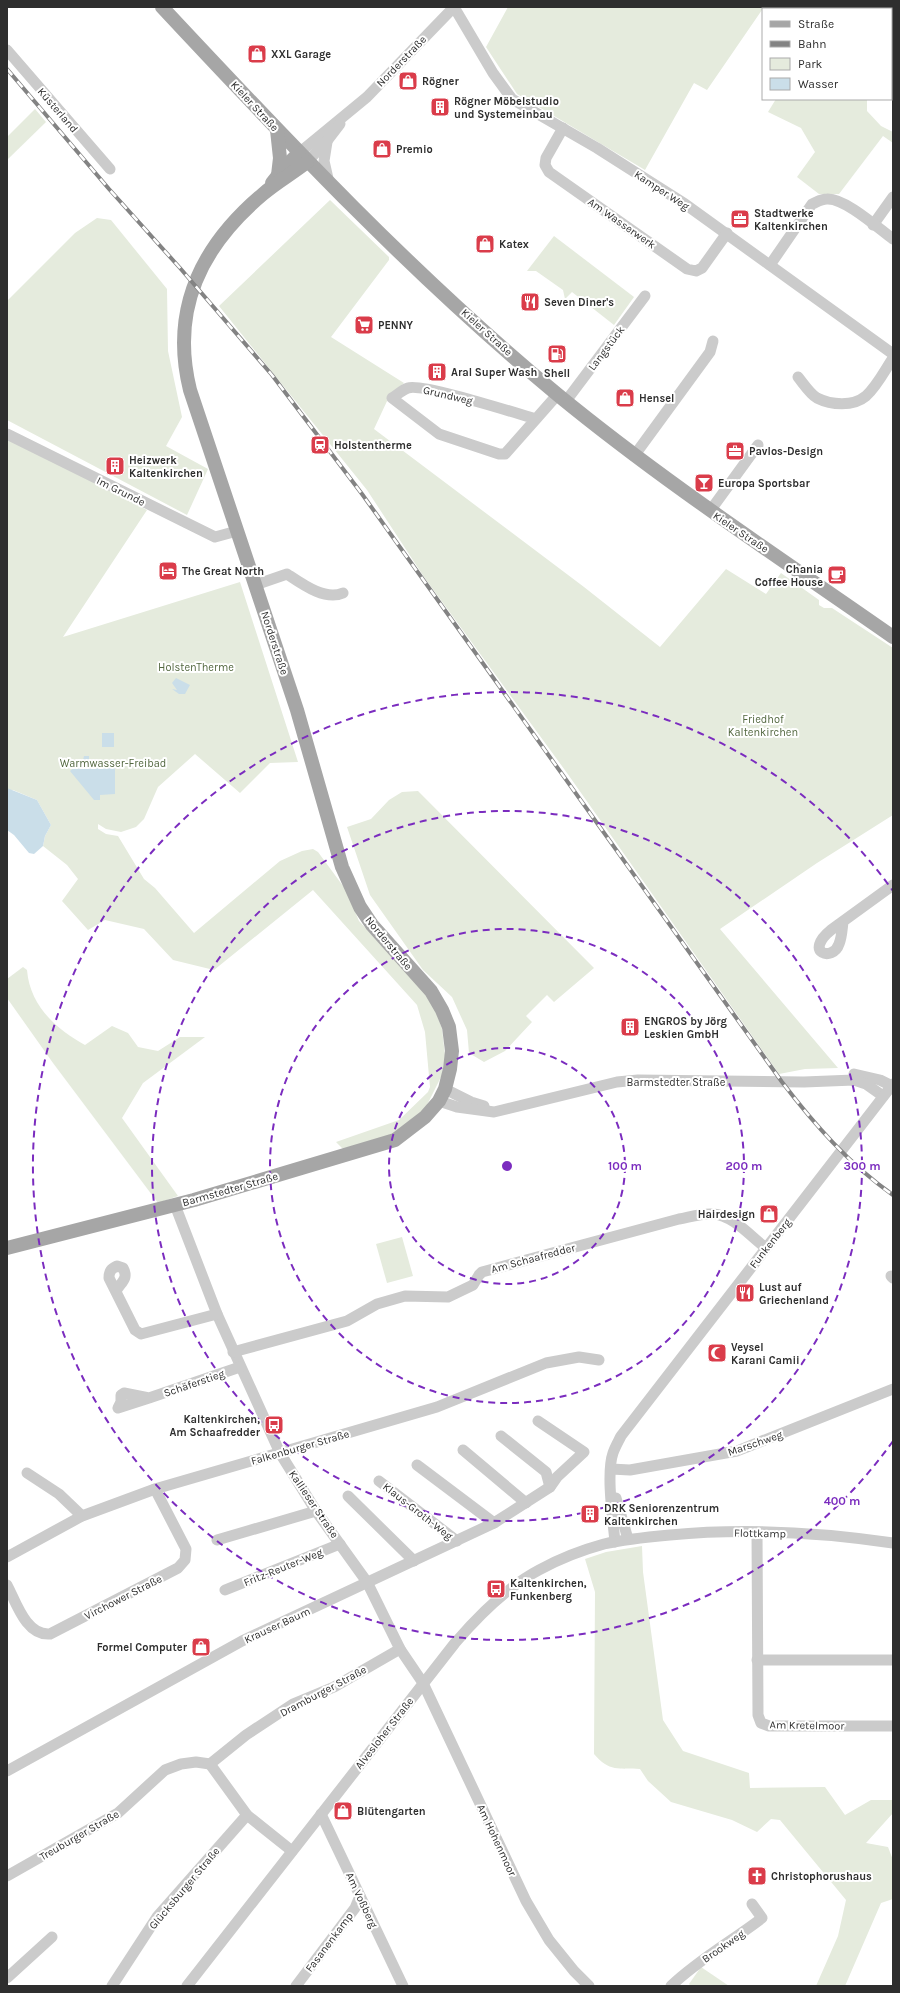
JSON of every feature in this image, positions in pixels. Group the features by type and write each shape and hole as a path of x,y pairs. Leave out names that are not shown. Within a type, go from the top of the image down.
{"main road":[{"name":"Kieler Straße","path":"162,7 303,158 410,263 492,338 562,398 634,456 710,511 893,637"},
{"path":"277,130 280,158 278,175"},
{"name":"Norderstraße","path":"265,193 278,175 303,158"},
{"name":"Norderstraße","path":"303,158 234,221 209,253 191,291 184,327 184,360 190,390 297,710 334,842 352,891 372,925 431,992 449,1027 452,1051 442,1095"},
{"name":"Barmstedter Straße","path":"7,1248 175,1205 395,1140 425,1117 442,1095"}],"street":[{"name":"Norderstraße","path":"303,158 327,141 348,114 454,7"},
{"name":"Kamper Weg","path":"454,7 493,74 512,99 563,128 679,200 893,354"},
{"name":"Küsterland","path":"7,50 110,169"},
{"name":"Norderstraße","path":"303,158 318,136 348,114"},
{"name":"Am Wasserwerk","path":"563,128 546,158 545,165 549,172 648,240 687,269 696,271 702,268 727,234"},
{"name":"Norderstraße","path":"327,141 324,161 329,184"},
{"path":"873,225 893,197"},
{"path":"770,265 812,204 820,200 828,199 840,202 893,239"},
{"name":"Langstück","path":"562,398 645,296"},
{"path":"634,456 710,352 713,340"},
{"path":"798,377 815,397 828,402 842,404 856,402 866,396 893,358"},
{"name":"Grundweg","path":"536,419 453,395 422,388 409,388 392,398 439,434 499,454 505,454 536,419 562,398"},
{"name":"Im Grunde","path":"7,434 215,537 237,531"},
{"path":"710,511 758,445"},
{"path":"255,585 287,574 324,594 332,596 343,593"},
{"path":"843,922 893,885"},
{"name":"Barmstedter Straße","path":"823,1080 849,1074 862,1075 892,1085"},
{"name":"Barmstedter Straße","path":"442,1095 509,1109 617,1082 638,1080 804,1082 823,1080 854,1080 866,1084 884,1096"},
{"name":"Funkenberg","path":"615,1542 610,1492 611,1469 612,1454 621,1436 892,1085"},
{"name":"Kallieser Straße","path":"175,1205 233,1352 280,1453 316,1511 367,1582 400,1649 424,1683"},
{"name":"Am Schaafredder","path":"233,1352 347,1321 377,1304 405,1296 448,1297 473,1285 482,1272 679,1219 711,1214 719,1215 730,1220 766,1248"},
{"path":"116,1291 135,1330 141,1334 217,1314"},
{"name":"Falkenburger Straße","path":"7,1557 82,1516 155,1489 437,1407 546,1363 579,1357 599,1360"},
{"name":"Schäferstieg","path":"149,1398 240,1367"},
{"name":"Marschweg","path":"611,1469 630,1470 737,1451 893,1389"},
{"name":"Krauser Baum","path":"7,1771 242,1641 457,1541 494,1523 526,1503 550,1487 557,1478 584,1452 538,1421"},
{"path":"501,1436 546,1472 550,1487"},
{"path":"463,1450 526,1503"},
{"path":"417,1465 494,1523"},
{"path":"27,1473 59,1494 82,1516"},
{"name":"Klaus-Groth-Weg","path":"379,1480 457,1541"},
{"name":"Funkenberg","path":"611,1486 628,1539"},
{"name":"Virchower Straße","path":"7,1585 29,1626 33,1630 44,1634 50,1634 178,1568 185,1560 186,1549 155,1489"},
{"path":"348,1496 414,1561"},
{"path":"217,1540 316,1511"},
{"name":"Flottkamp","path":"628,1539 695,1533 757,1532 817,1534 893,1543"},
{"name":"Am Kretelmoor","path":"757,1532 758,1715 762,1723 769,1726 893,1726"},
{"name":"Alvesloher Straße","path":"188,1986 321,1814 476,1619 515,1585 540,1570 562,1559 588,1549 628,1539"},
{"name":"Fritz-Reuter-Weg","path":"225,1590 340,1544"},
{"name":"Dramburger Straße","path":"210,1764 246,1735 293,1704 334,1687 400,1649"},
{"path":"757,1660 893,1660"},
{"name":"Am Hohenmoor","path":"424,1683 526,1901 549,1940 574,1971 589,1986"},
{"name":"Treuburger Straße","path":"7,1876 118,1814 165,1770 181,1764 196,1762 210,1764"},
{"path":"210,1764 247,1815 292,1851"},
{"name":"Am Voßberg","path":"321,1814 403,1986"},
{"name":"Glücksburger Straße","path":"112,1986 157,1917 247,1815"},
{"name":"Fasanenkamp","path":"296,1986 355,1908 360,1896"},
{"name":"Brookweg","path":"671,1986 686,1971 732,1941 762,1918 752,1904"},
{"path":"7,1978 52,1937"}],"green space":[{"path":"508,7 764,7 707,90 694,83 645,170 517,94 486,47"},
{"path":"775,100 867,100 867,111 881,126 893,132 893,143 883,136 839,194 819,194 797,177 815,152 801,128 768,112"},
{"path":"35,109 46,122 7,160 7,137"},
{"name":"Friedhof Kaltenkirchen","path":"330,200 389,257 389,260 331,337 404,383 388,399 374,429 584,587 660,647 726,569 766,594 781,573 819,600 819,605 824,608 832,608 893,648 893,815 817,863 720,929 838,1068 805,1069 779,1074 567,773 424,577 367,490 219,306"},
{"path":"97,218 111,220 167,289 168,351 182,417 166,446 208,469 187,515 7,420 7,301 75,233"},
{"path":"554,236 634,297 614,325 572,292 565,299 563,290 536,271 527,271"},
{"path":"7,437 147,510 63,637 240,582 298,762 270,763 240,793 195,754 158,787 144,819 136,827 121,832 106,829 98,824 98,829 106,834 118,836 144,879 155,888 194,933 280,861 302,851 313,849 318,852 346,890 359,921 426,994 435,1009 442,1029 445,1055 442,1075 425,1109 392,1134 345,1151 336,1142 399,1120 428,1092 430,1087 425,1032 417,1005 313,890 214,970 173,960 144,929 105,920 88,930 62,901 78,879 67,865 43,846 45,836 51,825 37,800 7,788"},
{"path":"418,791 594,968 554,1002 547,995 526,1016 532,1022 505,1051 484,1062 469,1053 467,1030 452,997 423,970 370,895 347,827 371,819 389,800 402,792"},
{"path":"23,967 27,970 33,995 46,1015 64,1032 85,1045 112,1026 128,1033 138,1047 158,1051 180,1037 205,1037 143,1083 122,1118 178,1196 158,1203 53,1063 7,998 7,979"},
{"path":"402,1237 413,1276 387,1283 376,1244"},
{"path":"642,1546 643,1572 663,1720 683,1751 749,1773 750,1788 825,1787 845,1815 871,1800 893,1800 893,1813 866,1843 888,1847 893,1860 893,1899 881,1903 845,1986 816,1986 838,1936 846,1900 780,1820 771,1819 757,1832 732,1820 671,1802 648,1781 640,1769 615,1768 599,1760 594,1754 595,1592 585,1559 606,1552"},
{"path":"701,1967 729,1986 691,1986 689,1984"}],"water":[{"path":"176,678 190,685 185,694 179,694 172,689 177,690 172,683"},
{"path":"102,733 114,733 114,747 102,747"},
{"path":"84,756 89,756 89,765 115,765 115,794 100,795 100,800 94,800 70,771 83,760"},
{"path":"7,788 37,800 51,825 45,836 43,846 34,854 29,853 14,835 7,830"}],"railway":[{"path":"7,69 109,189 180,268 272,375 362,494 782,1082 833,1143 847,1157 893,1195"}],"place":[{"name":"XXL Garage","path":"257,54"},
{"name":"Rögner","path":"408,81"},
{"name":"Rögner Möbelstudio und Systemeinbau","path":"440,107"},
{"name":"Premio","path":"382,149"},
{"name":"Stadtwerke Kaltenkirchen","path":"740,219"},
{"name":"Katex","path":"485,244"},
{"name":"Seven Diner's","path":"530,302"},
{"name":"PENNY","path":"364,325"},
{"name":"Shell","path":"557,354"},
{"name":"Aral Super Wash","path":"437,372"},
{"name":"Hensel","path":"625,398"},
{"name":"Holstentherme","path":"320,445"},
{"name":"Pavlos-Design","path":"735,451"},
{"name":"Heizwerk Kaltenkirchen","path":"115,466"},
{"name":"Europa Sportsbar","path":"704,483"},
{"name":"The Great North","path":"168,571"},
{"name":"Chania Coffee House","path":"837,575"},
{"name":"ENGROS by Jörg Leskien GmbH","path":"630,1027"},
{"name":"Hairdesign","path":"769,1214"},
{"name":"Lust auf Griechenland","path":"745,1293"},
{"name":"Veysel Karani Camii","path":"717,1353"},
{"name":"Kaltenkirchen, Am Schaafredder","path":"274,1425"},
{"name":"DRK Seniorenzentrum Kaltenkirchen","path":"590,1514"},
{"name":"Kaltenkirchen, Funkenberg","path":"496,1589"},
{"name":"Formel Computer","path":"201,1647"},
{"name":"Blütengarten","path":"343,1811"},
{"name":"Christophorushaus","path":"757,1876"}],"park label":[{"name":"HolstenTherme","path":"196,667"},
{"name":"Warmwasser-Freibad","path":"113,763"}]}
